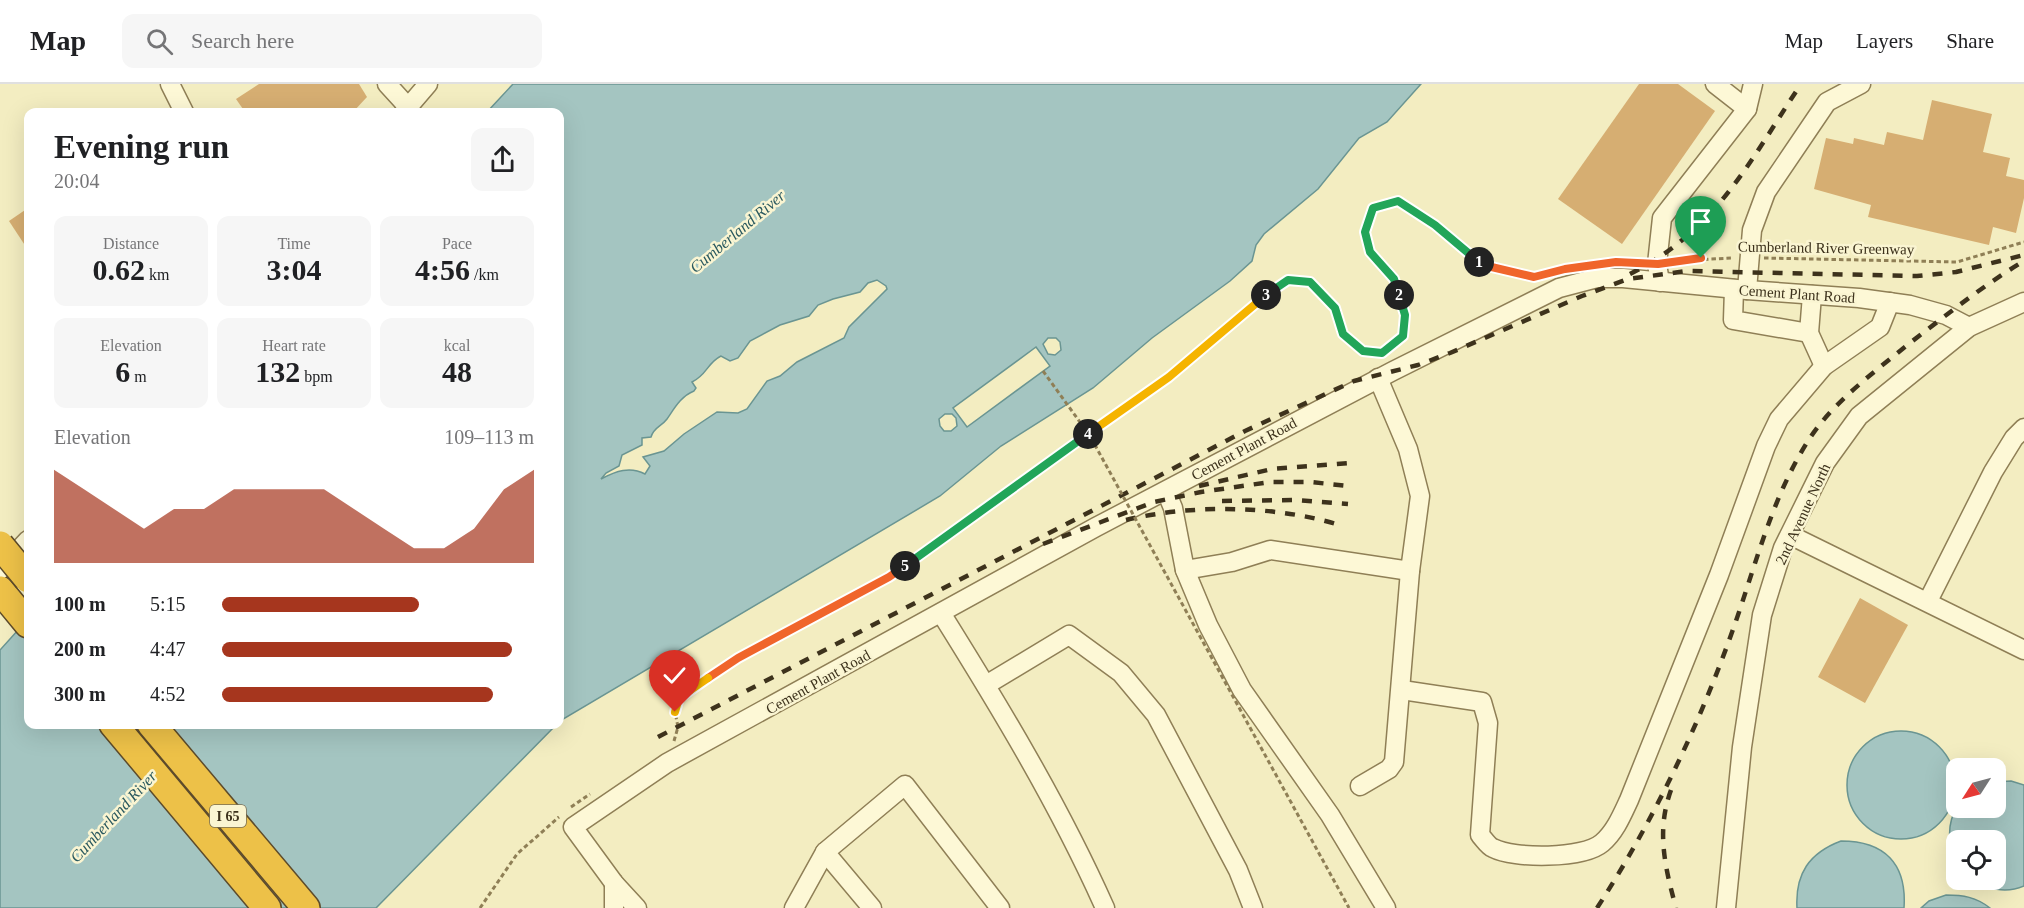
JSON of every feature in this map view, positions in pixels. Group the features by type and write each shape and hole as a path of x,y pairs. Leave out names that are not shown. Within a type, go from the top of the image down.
{"highway":[{"path":"0,545 24,574"},
{"path":"0,590 24,619"},
{"name":"I 65","path":"117,729 267,908"},
{"name":"I 65","path":"155,729 306,908"}],"street":[{"path":"170,84 182,108"},
{"path":"387,84 405,108"},
{"path":"408,108 428,84"},
{"path":"1715,84 1747,109"},
{"path":"1659,273 1662,218 1747,109 1753,84"},
{"path":"1809,333 1733,320 1748,258 1752,230 1766,192 1827,102 1861,84"},
{"name":"Cement Plant Road","path":"567,818 1166,491 1378,378 1559,288 1596,278 1659,273 1740,290 1890,302 1946,315 1969,327"},
{"path":"1812,295 1809,333 1824,366"},
{"path":"1402,690 1482,702 1488,723 1480,835 1491,848 1518,855 1567,854 1590,850 1601,844 1614,830 1629,800 1719,575 1766,446 1779,419 1824,366 1880,327 1890,302"},
{"name":"2nd Avenue North","path":"1726,908 1742,747 1762,615 1790,535 1825,463 1859,417 1969,327 2024,302"},
{"path":"1360,786 1389,769 1394,762 1402,690 1410,571 1420,496 1408,449 1378,378"},
{"path":"1928,601 1993,472 2014,438 2024,428"},
{"path":"1166,491 1173,508 1185,570 1208,626 1242,690 1329,815 1386,908"},
{"path":"1790,535 2024,650"},
{"path":"0,570 24,544"},
{"path":"1185,570 1232,562 1270,550 1410,571"},
{"path":"941,613 986,685 1072,835 1105,908"},
{"path":"986,685 1069,636 1121,673 1156,715 1238,870 1253,908"},
{"path":"794,908 825,852 905,785 1000,908"},
{"path":"567,818 614,883 637,908"},
{"path":"825,852 872,908"},
{"path":"614,883 614,908"}],"path":[{"path":"669,745 674,741 678,727 675,712 679,698 738,658 889,577 1169,377 1251,305 1288,280 1310,282 1335,308 1343,334 1363,351 1382,353 1403,336 1405,315 1394,279 1370,252 1365,232 1373,208 1398,201 1435,225 1483,265 1534,277 1555,272"},
{"name":"Cumberland River Greenway","path":"1659,273 1701,258 1957,262 2024,242"},
{"path":"1043,371 1090,436 1349,908"},
{"path":"480,908 517,854 567,818 597,790"}],"water":[{"name":"Cumberland River","path":"513,84 1421,84 1387,122 1359,138 1318,189 1264,234 1256,245 1252,261 1230,281 1152,338 1093,388 1001,446 940,496 564,719 564,108 491,108","holes":["877,280 887,289 849,327 844,338 797,362 780,376 767,381 747,409 738,413 717,412 684,434 664,451 643,457 650,466 645,474 634,470 623,470 601,479 606,473 619,466 622,455 642,445 642,438 651,437 682,399 694,391 696,388 692,382 701,376 716,359 721,356 730,361 738,358 750,341 780,325 809,316 818,305 860,292 868,283","1048,338 1056,338 1060,342 1061,350 1055,355 1048,354 1043,344","1036,347 1050,366 967,427 953,408","945,414 952,414 956,418 957,426 951,431 944,431 940,426 939,419"]},
{"name":"Cumberland River","path":"24,623 24,729 552,729 376,908 0,908 0,650"},
{"path":"1890,732 1912,732 1931,740 1946,755 1946,815 1931,830 1912,838 1890,838 1871,830 1856,815 1848,796 1848,774 1856,755 1871,740"},
{"path":"2006,781 2024,785 2024,886 2010,890 2006,890 2006,830 1950,830 1952,818 2006,818"},
{"path":"1841,841 1870,845 1890,858 1902,879 1904,908 1797,908 1799,885 1806,866 1820,852"},
{"path":"1946,895 1969,897 1990,908 1921,908 1929,901"}],"building":[{"path":"259,84 359,84 367,97 357,108 242,108 236,99"},
{"path":"1639,84 1678,84 1715,111 1622,244 1558,199"},
{"path":"1932,100 1992,114 1983,152 2010,158 2006,176 2024,180 2024,198 2016,233 1993,227 1989,245 1868,217 1871,205 1814,189 1826,138 1853,144 1854,138 1884,145 1887,132 1923,140"},
{"path":"24,211 24,244 9,221"},
{"path":"1860,598 1908,625 1865,703 1818,677"}],"railway":[{"path":"1630,274 1686,237 1709,215 1747,167 1801,84"},
{"path":"658,737 1245,431 1354,381 1418,365 1628,279 1687,271 1917,276 1956,272 2024,255"},
{"path":"1597,908 1655,809 1688,741 1718,671 1773,511 1808,441 1829,414 1866,378 1964,302 2024,261"},
{"path":"1199,486 1272,469 1351,463"},
{"path":"1043,544 1154,502 1201,492 1270,482 1310,482 1349,486"},
{"path":"1222,501 1294,500 1348,504"},
{"path":"1126,520 1178,511 1234,509 1291,514 1343,526"},
{"path":"1671,790 1666,805 1663,835 1668,878 1676,908"}],"route":[{"path":"675,712 679,698 738,658 889,577 1044,464 1169,377 1251,305 1288,280 1310,282 1335,308 1343,334 1363,351 1382,353 1403,336 1405,315 1394,279 1370,252 1365,232 1373,208 1398,201 1435,225 1483,265 1534,277 1565,269 1616,262 1658,264 1701,258"}]}
